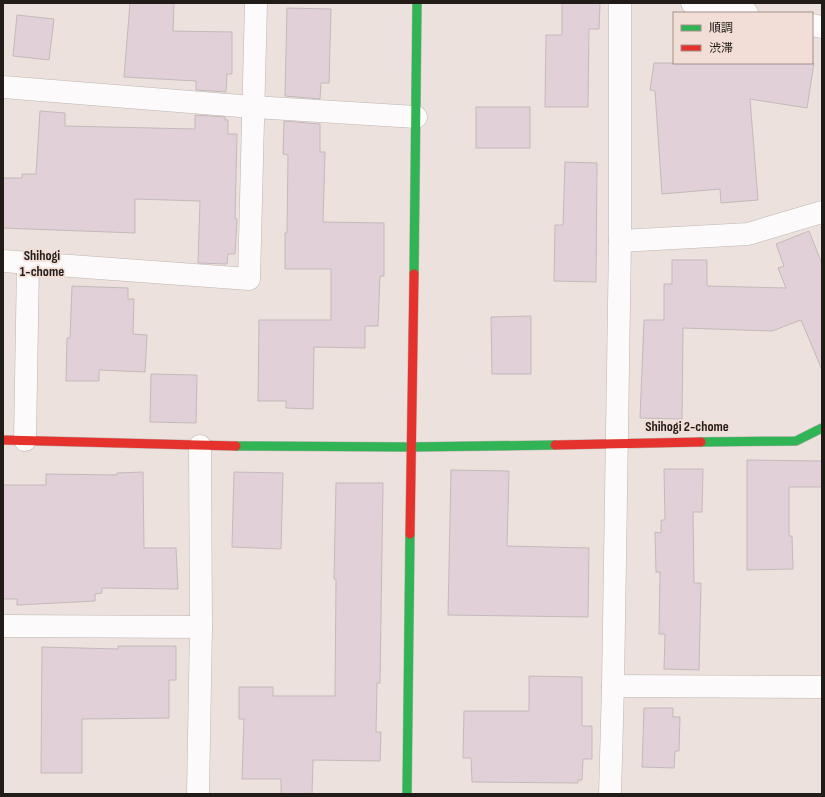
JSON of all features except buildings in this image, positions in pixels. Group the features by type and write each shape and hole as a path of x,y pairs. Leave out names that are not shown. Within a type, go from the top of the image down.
{"street":[{"path":"3,261 249,279 256,3"},
{"path":"407,794 418,3"},
{"path":"610,794 620,241 620,3"},
{"path":"692,3 742,12"},
{"path":"3,87 253,107 416,117"},
{"path":"620,241 748,234 822,212"},
{"path":"25,440 28,264"},
{"path":"3,440 200,446 411,447 796,441 822,428"},
{"path":"198,794 201,627 200,446"},
{"path":"3,626 201,627"},
{"path":"613,686 822,687"}],"traffic: fast":[{"path":"414,274 417,3"},
{"path":"701,442 796,441 822,428"},
{"path":"236,446 411,447 555,445"},
{"path":"407,794 410,534"}],"traffic: jam":[{"path":"410,534 414,274"},
{"path":"3,440 236,446"},
{"path":"555,445 701,442"}],"district":[{"name":"Shihogi 1-chome","path":"42,264"},
{"name":"Shihogi 2-chome","path":"687,426"}]}
